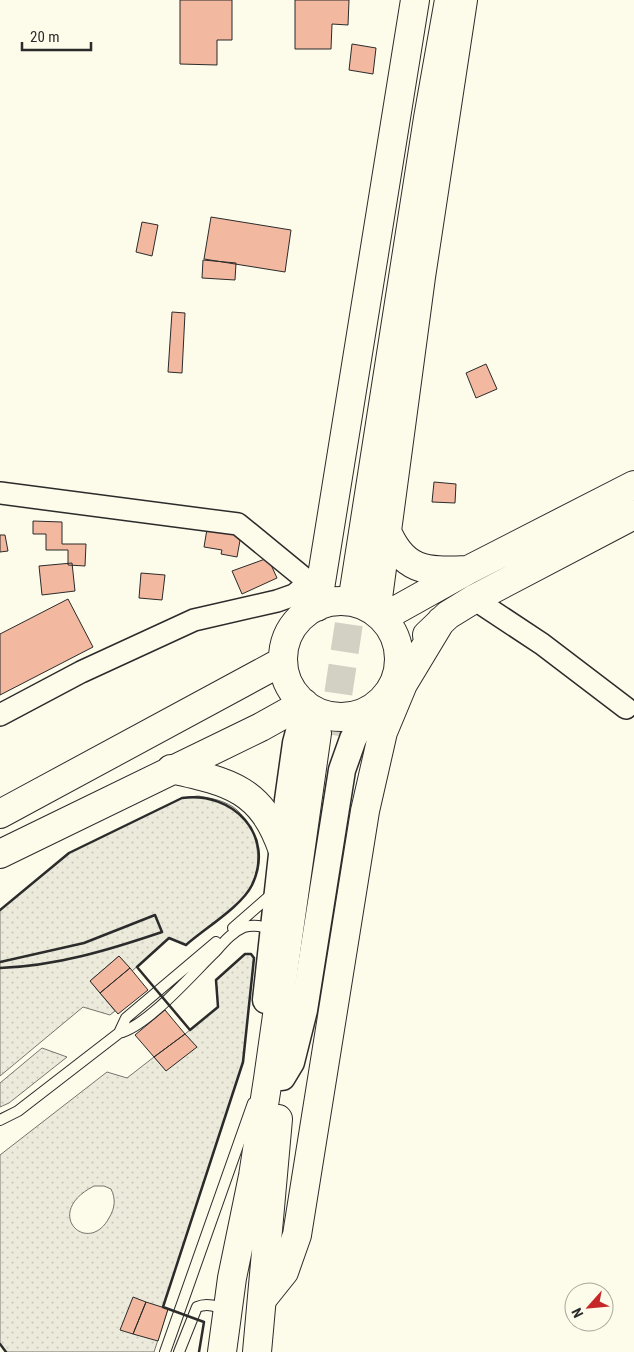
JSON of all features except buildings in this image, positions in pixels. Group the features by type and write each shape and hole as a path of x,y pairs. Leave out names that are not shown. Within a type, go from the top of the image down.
{"main road":[{"path":"415,0 360,328 328,592 336,601 357,603 379,615 392,631 398,646 399,662 395,681 385,698 369,710 355,716 339,717 324,715 305,704 293,691 286,676 284,661 286,644 292,629 328,592 426,128 449,0"},
{"path":"328,592 401,197 428,0"},
{"path":"379,615 386,529 463,0"},
{"path":"379,615 634,485"},
{"path":"399,662 441,621 474,599 634,514"},
{"path":"386,529 392,546 413,565 440,571 468,570"},
{"path":"230,1301 238,1306 248,1307 264,1289 284,1272 297,1235 365,811 383,732 403,684 441,621"},
{"path":"0,814 284,661"},
{"path":"0,854 305,704"},
{"path":"222,1352 253,1176 275,1078 324,734"},
{"path":"171,769 210,778 235,787 257,803 273,825 282,851"},
{"path":"257,1352 264,1289 275,1078"}],"street":[{"path":"0,493 238,524 328,592"},
{"path":"0,714 82,672 194,620 277,601 294,595 328,592"},
{"path":"474,599 534,638 626,708"},
{"path":"305,704 296,743 282,851 280,884 260,1054 262,1068 275,1078 291,1062 304,1010 342,770 352,739 369,710"}],"lane":[{"path":"119,1033 126,1018 262,904 280,884"},
{"path":"0,1120 18,1111 119,1033 138,1024 234,932 250,925 274,930"},
{"path":"165,1352 254,1097 275,1078"},
{"path":"179,1352 197,1308 206,1305 224,1310 230,1301"}],"shaded area":[{"path":"198,796 229,804 237,810 250,826 258,856 255,876 247,893 231,909 186,945 169,938 132,971 119,956 90,981 115,1011 110,1015 83,1007 0,1076 0,910 69,853 182,798"},
{"path":"245,954 251,954 254,958 243,1062 163,1307 168,1309 154,1352 6,1352 0,1344 0,1155 107,1072 127,1078 154,1057 166,1070 196,1047 185,1034 218,1007 216,980","holes":["94,1186 104,1186 111,1189 114,1196 114,1207 111,1214 100,1229 90,1233 81,1232 74,1227 70,1218 71,1208 79,1197"]},
{"path":"42,1048 67,1057 9,1103 0,1107 0,1083"}],"tunnel":[{"path":"332,735 354,590"}],"wall":[{"path":"0,910 69,853 182,798 201,798 218,802 233,809 245,820 254,834 258,849 258,867 252,885 240,901 186,945 169,938 137,967 190,1030 218,1007 216,980 245,954 251,954 254,958 243,1062 163,1307 204,1322 199,1352"},
{"path":"0,962 84,943 155,915 162,932 82,956 21,967 0,968"},
{"path":"0,1344 6,1352"}]}
